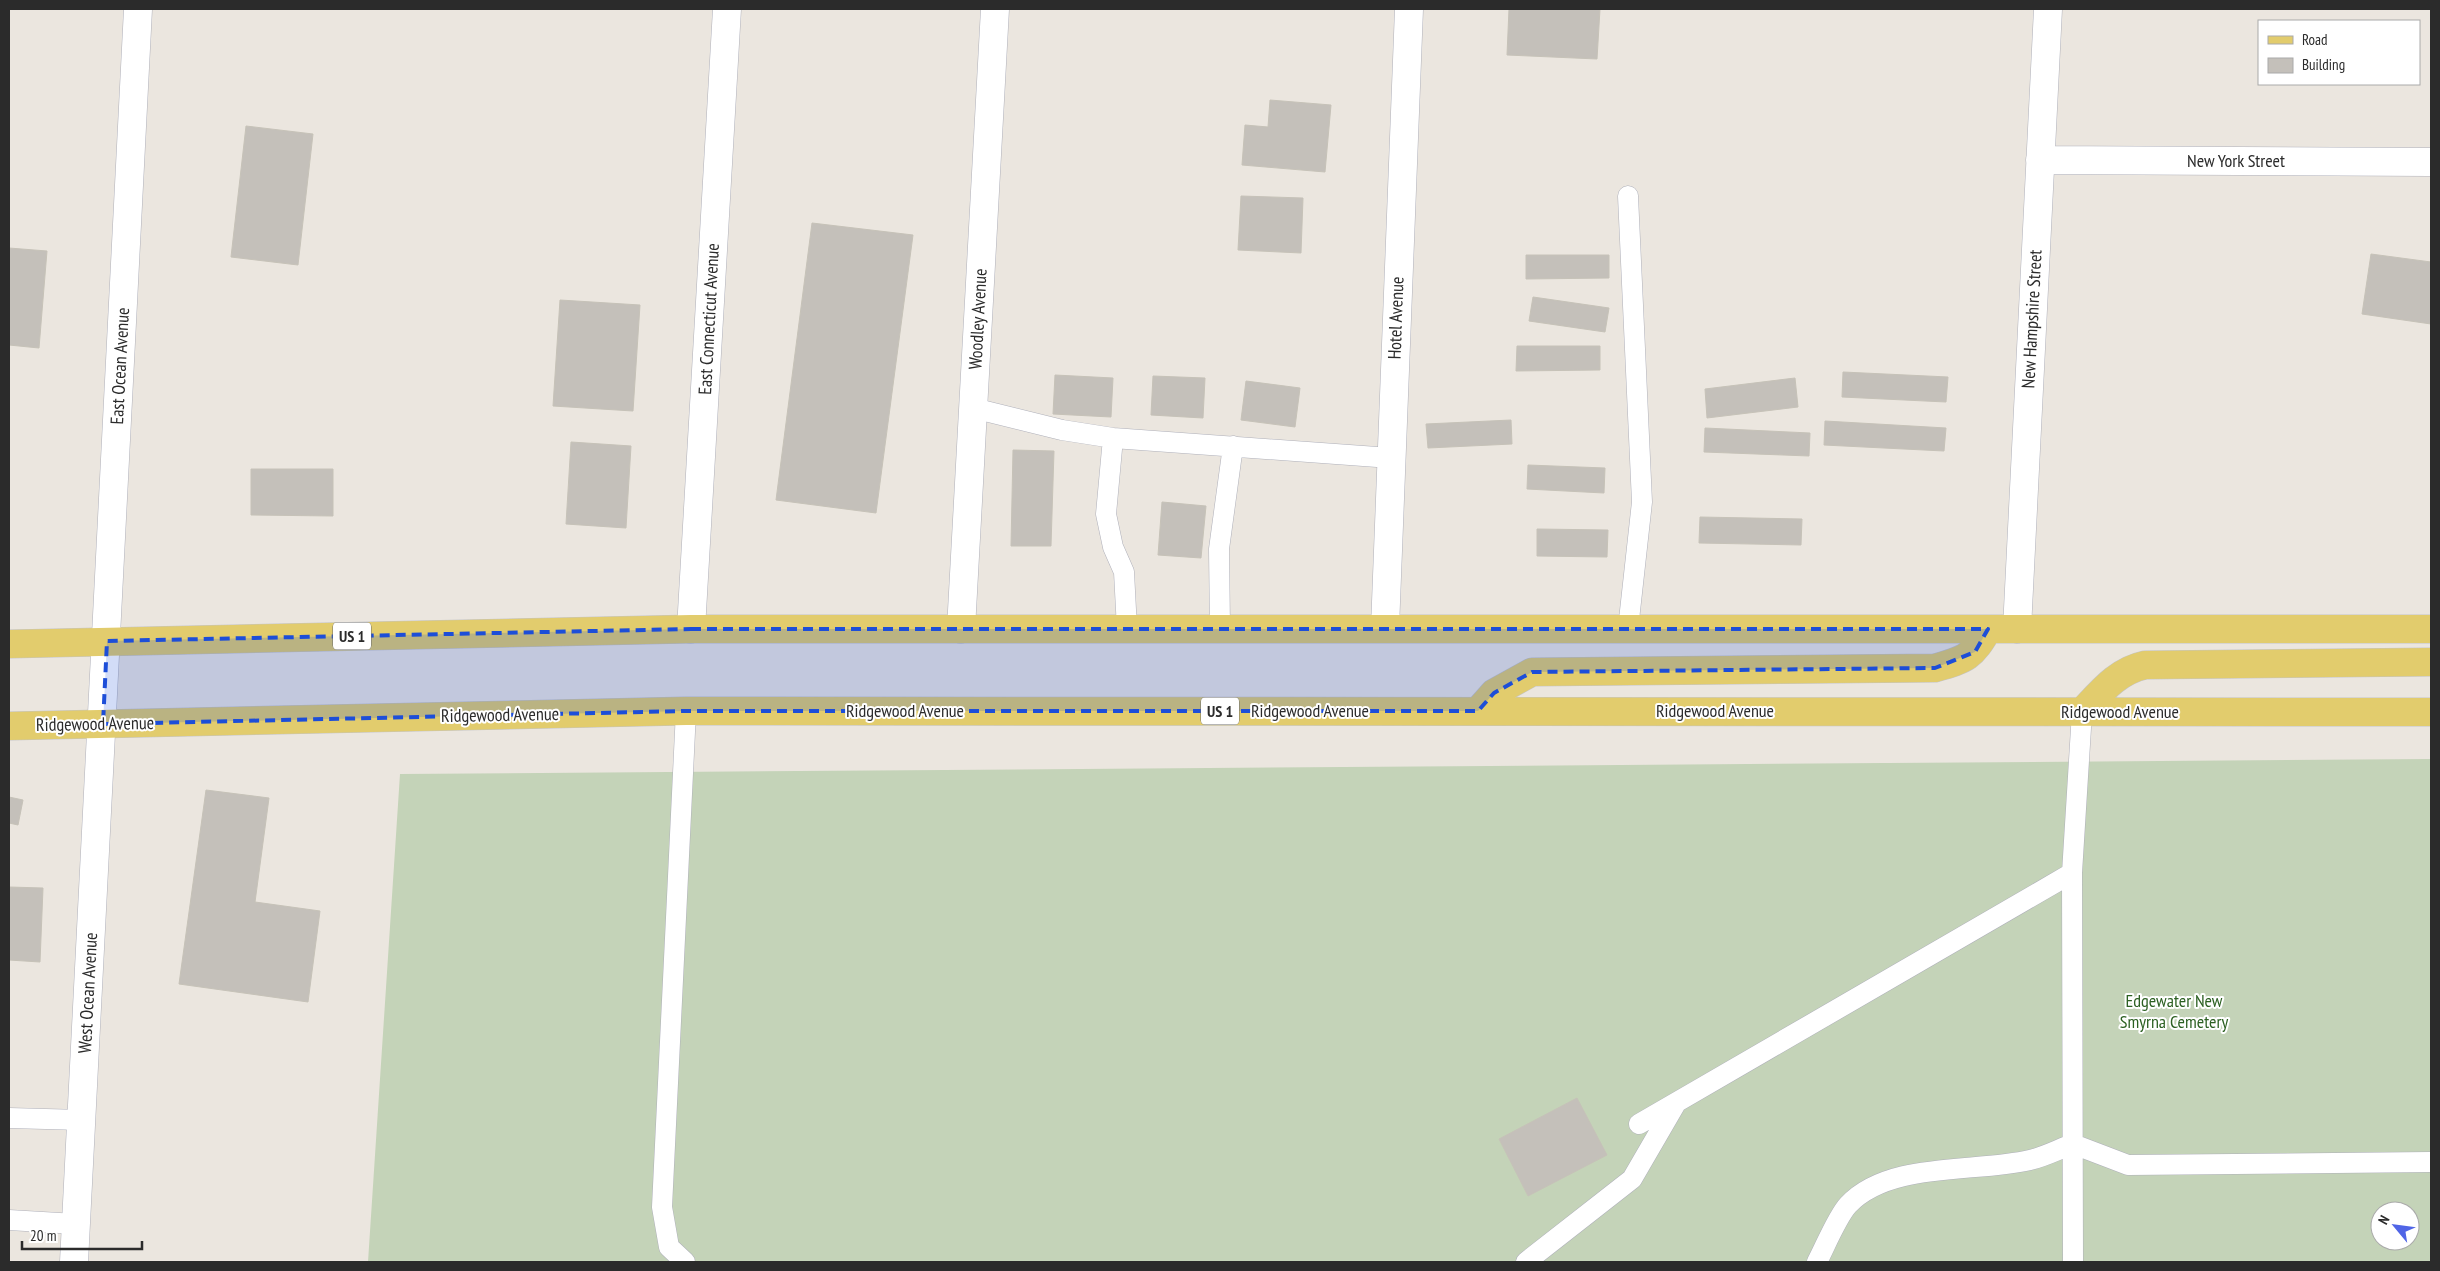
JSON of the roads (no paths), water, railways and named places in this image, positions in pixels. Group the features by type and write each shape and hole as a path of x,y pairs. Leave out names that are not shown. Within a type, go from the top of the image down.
{"main road":[{"name":"US 1","path":"9,644 691,629 2431,629"},
{"path":"1478,711 1494,693 1532,672 1936,668 1959,662 1975,652 1988,629"},
{"path":"2082,712 2114,679 2130,668 2145,665 2431,662"},
{"name":"Ridgewood Avenue","path":"9,726 686,711 2431,712"}],"street":[{"name":"East Ocean Avenue","path":"103,724 138,9"},
{"name":"East Connecticut Avenue","path":"691,629 727,9"},
{"name":"Woodley Avenue","path":"962,629 995,9"},
{"name":"Hotel Avenue","path":"1386,628 1390,458 1409,9"},
{"name":"New Hampshire Street","path":"2018,629 2048,9"},
{"name":"New York Street","path":"2040,160 2431,162"},
{"name":"West Ocean Avenue","path":"74,1262 103,724"}],"lane":[{"path":"1628,196 1642,502 1628,628"},
{"path":"973,408 1062,430 1113,438 1390,458"},
{"path":"1113,438 1106,514 1113,547 1124,572 1127,629"},
{"path":"1220,628 1219,549 1233,446"},
{"path":"684,1262 670,1247 662,1207 686,711"},
{"path":"2073,1262 2072,873 2082,712"},
{"path":"1640,1124 2072,873"},
{"path":"1526,1262 1632,1179 1676,1104"},
{"path":"9,1118 82,1120"},
{"path":"1817,1262 1848,1205 1872,1188 1900,1178 1938,1170 2030,1160 2073,1144 2128,1165 2431,1162"},
{"path":"9,1220 76,1224"}],"park label":[{"name":"Edgewater New Smyrna Cemetery","path":"2174,1011"}]}
